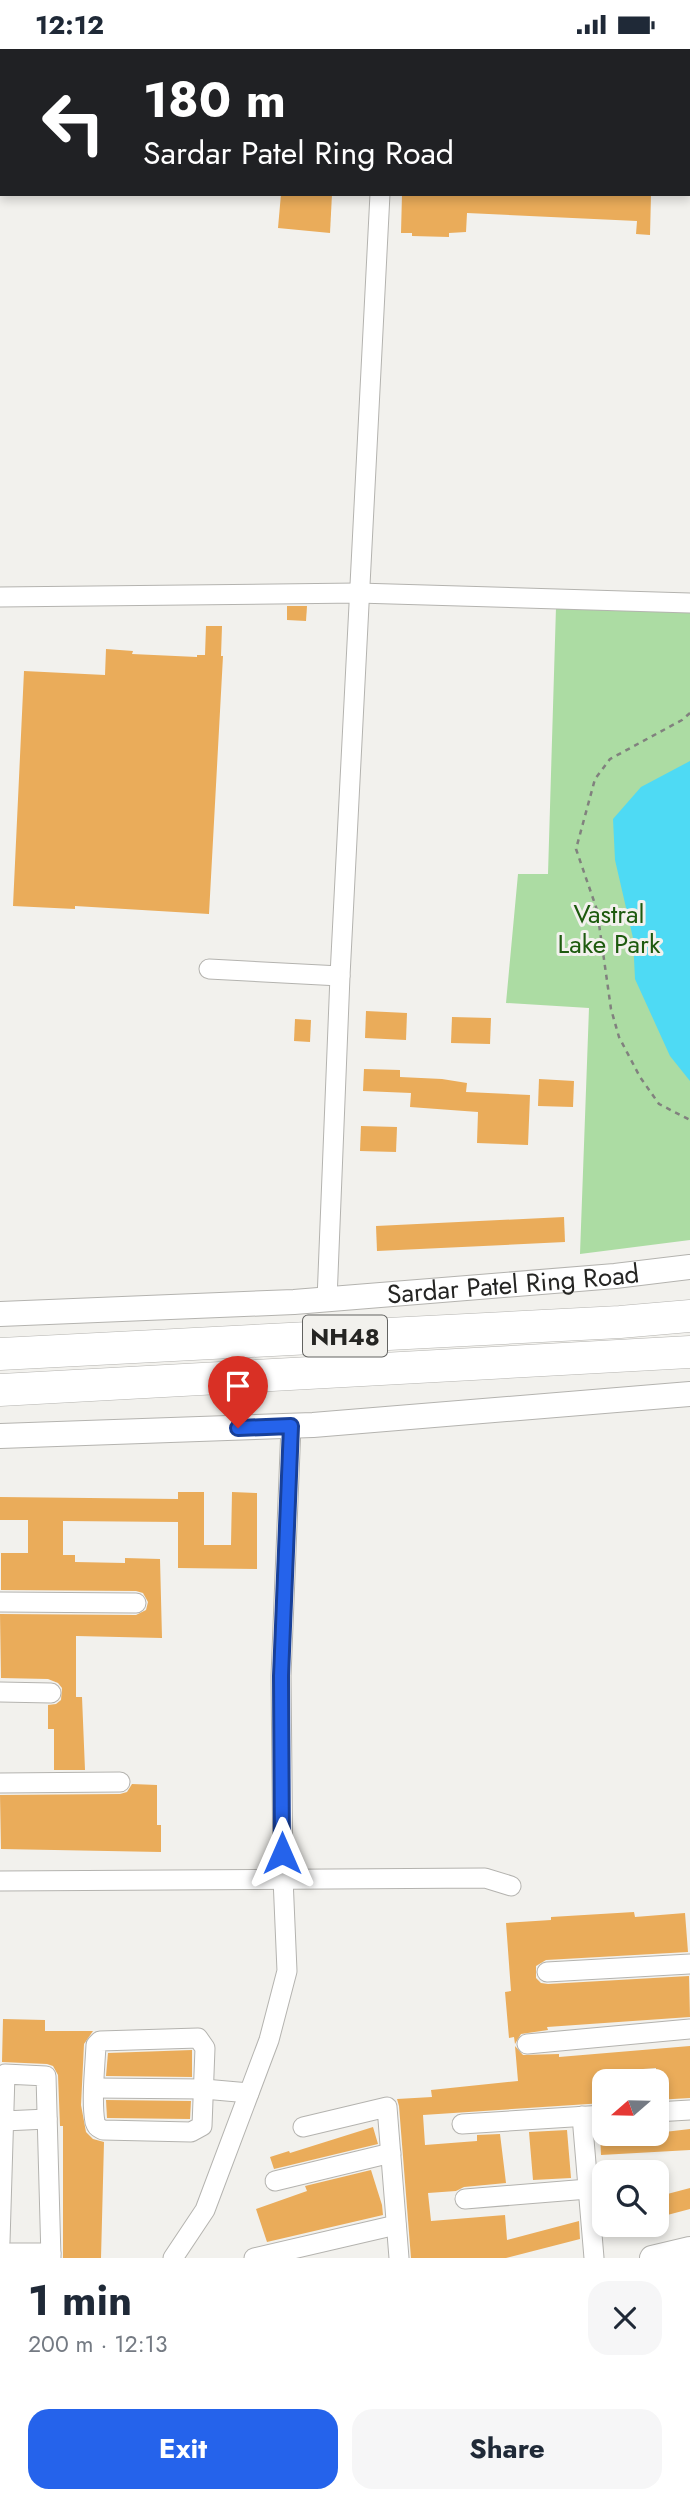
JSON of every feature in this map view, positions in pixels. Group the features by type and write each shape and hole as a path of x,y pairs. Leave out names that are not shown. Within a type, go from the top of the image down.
{"highway":[{"name":"Sardar Patel Ring Road","path":"0,1354 620,1322 690,1316"},
{"name":"NH48","path":"0,1390 690,1352"}],"street":[{"path":"327,1300 358,593 380,196"},
{"path":"0,597 358,593 690,603"},
{"path":"209,969 340,976"},
{"name":"Sardar Patel Ring Road","path":"0,1314 327,1300 615,1276 690,1267"},
{"path":"0,1436 291,1426 690,1394"},
{"path":"173,2258 205,2210 268,2040 287,1971 283,1878 281,1676 291,1426"},
{"path":"0,1602 136,1603"},
{"path":"0,1692 51,1693"},
{"path":"0,1783 120,1782"},
{"path":"0,1881 485,1878 511,1887"},
{"path":"547,1972 690,1963"},
{"path":"527,2044 690,2029"},
{"path":"198,2038 205,2048 204,2089 202,2126 198,2130 191,2132 98,2128 94,2088 96,2045 100,2041 198,2038"},
{"path":"0,2241 5,2074 46,2075 51,2255 0,2253"},
{"path":"94,2088 204,2089 249,2093"},
{"path":"303,2127 387,2107 399,2258"},
{"path":"669,2111 690,2109"},
{"path":"582,2116 594,2258"},
{"path":"462,2124 592,2116"},
{"path":"2,2127 47,2119"},
{"path":"275,2181 391,2153"},
{"path":"464,2199 588,2189"},
{"path":"254,2258 396,2225"}],"path":[{"path":"690,713 610,759 595,779 576,849 597,910 611,1009 619,1037 640,1077 659,1104 690,1120"}],"green space":[{"name":"Vastral Lake Park","path":"556,607 690,612 690,1240 580,1254 589,1008 506,1003 518,874 548,874"}],"water":[{"path":"690,761 690,1081 670,1056 635,979 633,938 615,860 613,819 641,787"}],"building":[{"path":"281,196 332,196 330,233 278,228"},
{"path":"402,196 651,196 650,235 636,234 637,221 467,213 466,232 449,233 449,237 401,233"},
{"path":"287,606 307,606 306,621 287,620"},
{"path":"206,626 222,626 223,656 209,914 75,906 75,909 13,906 24,671 105,675 106,649 133,651 132,654 197,657 205,655"},
{"path":"366,1011 407,1013 406,1040 365,1038"},
{"path":"452,1017 491,1018 490,1044 451,1043"},
{"path":"295,1019 311,1020 310,1042 294,1041"},
{"path":"364,1069 400,1070 400,1077 467,1083 466,1092 530,1095 528,1145 477,1143 478,1112 410,1107 411,1093 363,1091"},
{"path":"539,1079 574,1081 573,1107 538,1106"},
{"path":"361,1126 397,1127 396,1152 360,1151"},
{"path":"564,1217 565,1242 377,1251 376,1226"},
{"path":"178,1492 204,1492 204,1545 231,1545 232,1492 257,1493 257,1569 178,1568 178,1522 63,1521 63,1555 75,1555 75,1562 125,1563 125,1558 160,1559 162,1638 76,1636 76,1697 82,1697 85,1770 54,1770 54,1729 48,1729 48,1705 61,1700 62,1688 48,1679 1,1678 0,1614 136,1615 146,1610 148,1602 143,1593 136,1591 1,1590 1,1553 28,1553 28,1520 0,1520 0,1497 178,1499"},
{"path":"132,1784 157,1785 157,1825 161,1825 161,1852 1,1849 0,1795 120,1794 127,1792"},
{"path":"634,1912 635,1917 685,1913 688,1952 546,1960 536,1966 536,1978 541,1983 548,1984 689,1976 690,2017 547,2027 548,2030 521,2034 515,2044 514,2037 509,2038 505,1992 511,1991 506,1923 551,1920 551,1917"},
{"path":"3,2019 45,2020 45,2031 93,2031 84,2044 81,2105 86,2132 93,2139 104,2142 101,2258 63,2258 63,2126 60,2126 58,2075 53,2066 47,2064 2,2062"},
{"path":"515,2046 523,2055 559,2054 559,2057 690,2046 690,2098 669,2099 669,2069 592,2069 592,2104 423,2115 425,2145 477,2141 477,2135 500,2134 506,2183 428,2193 431,2221 505,2215 507,2240 579,2221 580,2239 506,2258 411,2258 397,2099 432,2097 431,2090 518,2081"},
{"path":"192,2050 192,2077 106,2076 108,2053"},
{"path":"106,2100 191,2101 190,2119 107,2118"},
{"path":"373,2127 378,2144 274,2169 270,2157"},
{"path":"690,2129 690,2150 601,2155 601,2146 669,2146 669,2131"},
{"path":"567,2130 571,2178 533,2180 529,2132"},
{"path":"371,2170 383,2215 267,2242 256,2209 307,2191 305,2186"},
{"path":"690,2188 690,2209 669,2215 669,2194"}],"route":[{"path":"238,1428 291,1426 281,1676 282,1853"}]}
